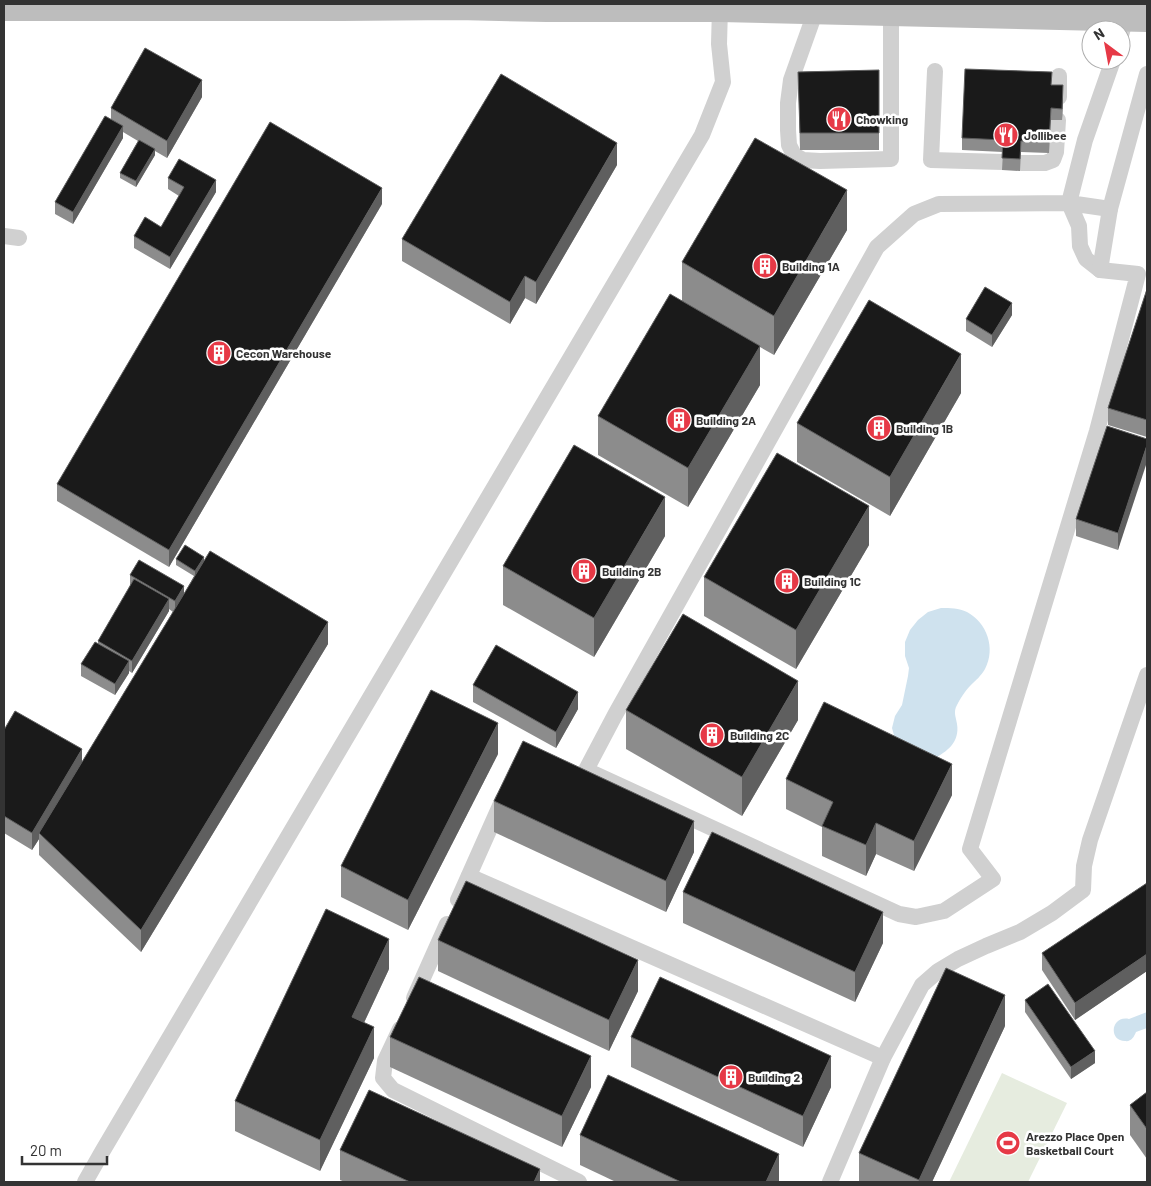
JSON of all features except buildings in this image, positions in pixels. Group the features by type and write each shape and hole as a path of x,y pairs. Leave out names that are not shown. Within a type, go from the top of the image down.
{"main road":[{"path":"4,7 342,8 457,6 720,8 891,12 1132,23"}],"lane":[{"path":"85,1182 702,135 723,82 720,8"},
{"path":"816,10 791,80 788,103 788,130 789,145 794,155 802,160 820,161 891,159 891,12"},
{"path":"935,70 931,160 1003,162"},
{"path":"1110,70 1085,140 1069,203 1079,226 1080,246 1086,259 1100,270 1138,274 1097,430 970,849 993,878 944,912 916,917 899,914 586,770 614,715 877,247 914,214 939,204 1069,203 1110,209"},
{"path":"1100,270 1110,209 1147,74"},
{"path":"1059,76 1059,97"},
{"path":"1020,163 1045,163 1053,160 1056,152 1058,120"},
{"path":"1097,430 1114,436"},
{"path":"830,1182 883,1058 922,985 938,971 958,959 1020,932 1052,913 1083,890 1084,866 1090,840 1147,679"},
{"path":"508,787 385,1061 383,1078 393,1090 579,1182"},
{"path":"469,876 883,1058"}],"shaded area":[{"name":"Arezzo Place Open Basketball Court","path":"1002,1073 1067,1103 1028,1182 949,1182"}],"water":[{"path":"941,608 961,610 974,617 988,637 990,653 985,669 966,690 955,710 957,730 954,741 948,750 933,759 895,739 892,728 895,716 902,705 908,676 909,668 905,656 905,642 910,630 918,620 928,612"},
{"path":"1147,1012 1147,1028 1136,1032 1129,1041 1120,1040 1116,1037 1114,1028 1118,1021"}],"place":[{"name":"Chowking","path":"839,119"},
{"name":"Jollibee","path":"1006,135"},
{"name":"Building 1A","path":"765,266"},
{"name":"Cecon Warehouse","path":"219,353"},
{"name":"Building 2A","path":"679,420"},
{"name":"Building 1B","path":"879,428"},
{"name":"Building 2B","path":"584,571"},
{"name":"Building 1C","path":"787,581"},
{"name":"Building 2C","path":"712,735"},
{"name":"Building 2","path":"731,1077"},
{"name":"Arezzo Place Open Basketball Court","path":"1008,1143"}]}
